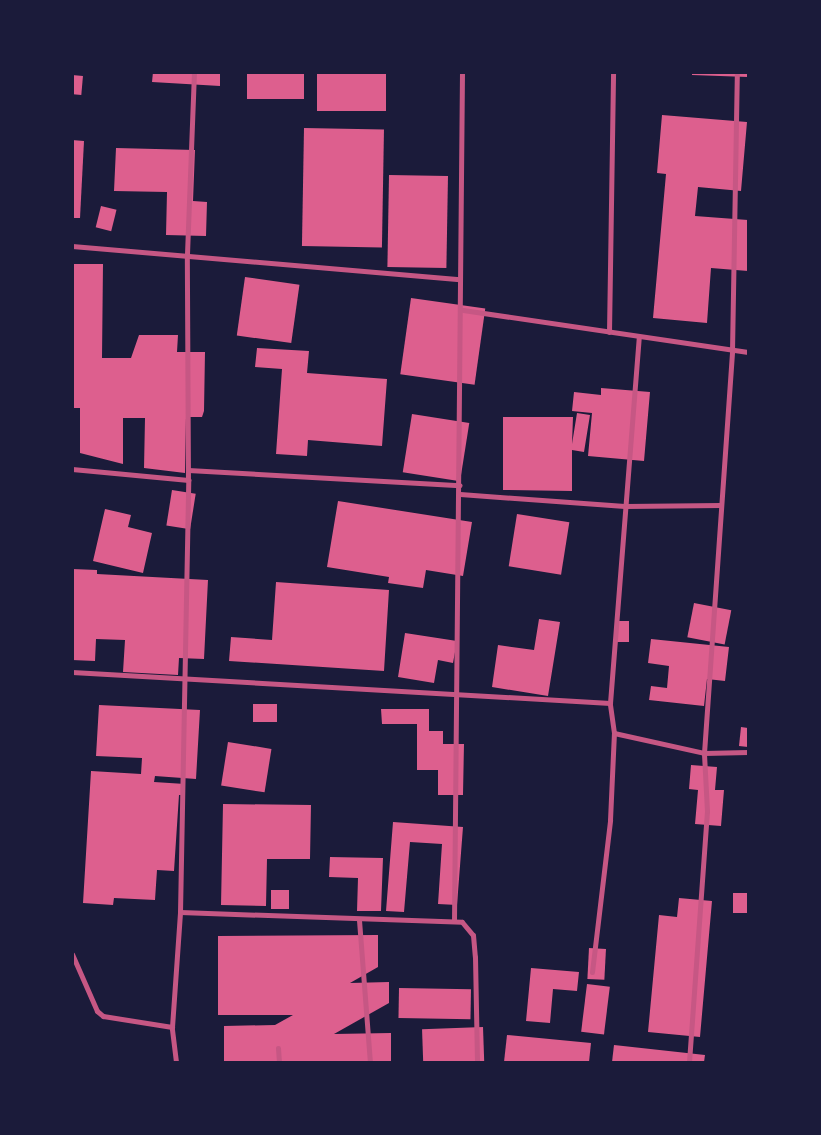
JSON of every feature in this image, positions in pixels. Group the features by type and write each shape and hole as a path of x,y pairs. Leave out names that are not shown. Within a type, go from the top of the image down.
{"street":[{"path":"176,1062 172,1027 180,912 181,675 188,480 187,254 194,72"},
{"path":"454,921 454,692 463,310 460,278 462,72"},
{"path":"609,332 613,72"},
{"path":"689,1062 707,811 704,753 732,351 737,72"},
{"path":"72,246 460,278"},
{"path":"463,310 748,352"},
{"path":"592,972 610,820 614,733 610,703 639,337"},
{"path":"72,469 188,480"},
{"path":"188,470 460,485"},
{"path":"460,494 625,506 720,505"},
{"path":"72,672 181,675 288,685 454,692 610,703"},
{"path":"614,733 704,753 748,752"},
{"path":"180,912 359,920 454,921 466,924 472,935 477,1062"},
{"path":"359,920 370,1062"},
{"path":"72,954 97,1011 103,1016 172,1027"},
{"path":"278,1048 279,1062"}],"building":[{"path":"153,72 220,72 220,86 152,82"},
{"path":"247,72 304,72 304,99 247,99"},
{"path":"317,72 386,72 386,111 317,111"},
{"path":"692,72 748,72 748,77 692,75"},
{"path":"72,75 83,76 81,95 72,94"},
{"path":"662,115 747,122 741,191 698,187 695,216 748,220 748,271 711,268 707,323 653,318 666,174 657,173"},
{"path":"304,128 384,129 382,247 302,246"},
{"path":"72,140 84,141 80,218 72,218"},
{"path":"116,148 195,150 193,201 207,202 206,236 166,235 167,192 114,191"},
{"path":"389,175 448,176 446,268 387,267"},
{"path":"101,206 117,210 111,231 96,227"},
{"path":"72,264 103,264 102,358 131,358 139,335 178,335 177,352 205,352 204,411 202,417 186,417 185,473 144,468 145,418 123,418 123,464 80,453 80,408 72,408"},
{"path":"245,277 299,285 291,343 237,335"},
{"path":"411,298 485,308 475,385 400,374"},
{"path":"257,348 309,351 307,373 387,379 382,446 308,440 307,456 276,454 282,369 255,367"},
{"path":"601,388 650,392 644,461 588,456 592,413 572,411 574,392 601,395"},
{"path":"577,413 590,415 584,452 572,450 572,491 503,490 503,417 573,417 572,444"},
{"path":"412,414 469,423 460,481 403,472"},
{"path":"172,490 196,494 190,529 166,526"},
{"path":"338,501 472,522 463,576 426,570 423,588 388,583 389,577 327,567"},
{"path":"105,509 131,515 128,527 152,533 143,573 93,561"},
{"path":"517,514 569,522 561,575 509,566"},
{"path":"72,569 97,570 97,574 208,580 204,659 179,658 178,675 123,672 125,640 96,639 95,661 72,660"},
{"path":"276,582 389,590 384,671 229,661 231,637 272,640"},
{"path":"694,603 731,610 725,645 687,637"},
{"path":"539,619 560,622 548,696 492,687 498,645 534,650"},
{"path":"616,621 629,621 629,642 616,642"},
{"path":"405,633 457,641 453,663 438,660 434,683 398,677"},
{"path":"651,639 729,647 725,681 707,679 704,706 649,700 651,686 667,688 669,666 648,663"},
{"path":"253,704 277,704 277,722 253,722"},
{"path":"99,705 200,710 196,779 155,776 154,782 185,784 184,795 179,795 174,871 157,870 155,900 114,898 113,905 83,903 91,771 141,774 142,758 96,756"},
{"path":"381,709 429,709 429,731 443,731 443,744 464,744 463,795 438,795 438,770 417,770 417,724 382,724"},
{"path":"741,727 748,728 748,747 739,746"},
{"path":"228,742 271,749 265,792 221,785"},
{"path":"691,765 717,767 715,790 724,790 721,826 695,824 698,790 689,789"},
{"path":"223,804 311,805 310,859 267,859 266,906 221,905"},
{"path":"393,822 463,827 457,905 438,904 442,844 410,842 404,912 386,911"},
{"path":"330,857 383,858 381,911 357,911 358,878 329,877"},
{"path":"271,890 289,890 289,909 271,909"},
{"path":"733,893 748,893 748,913 733,913"},
{"path":"679,898 712,901 700,1037 648,1032 659,915 677,917"},
{"path":"378,935 378,967 350,983 389,982 389,1003 334,1034 391,1033 391,1062 224,1062 224,1026 275,1025 293,1015 218,1015 218,936"},
{"path":"589,948 606,949 604,980 587,979"},
{"path":"531,968 579,972 577,991 553,989 550,1023 526,1021"},
{"path":"587,984 610,987 604,1034 581,1032"},
{"path":"399,988 471,989 470,1019 398,1018"},
{"path":"483,1027 484,1062 423,1062 422,1029"},
{"path":"507,1035 591,1043 589,1062 504,1062"},
{"path":"614,1045 705,1055 704,1062 612,1062"}]}
